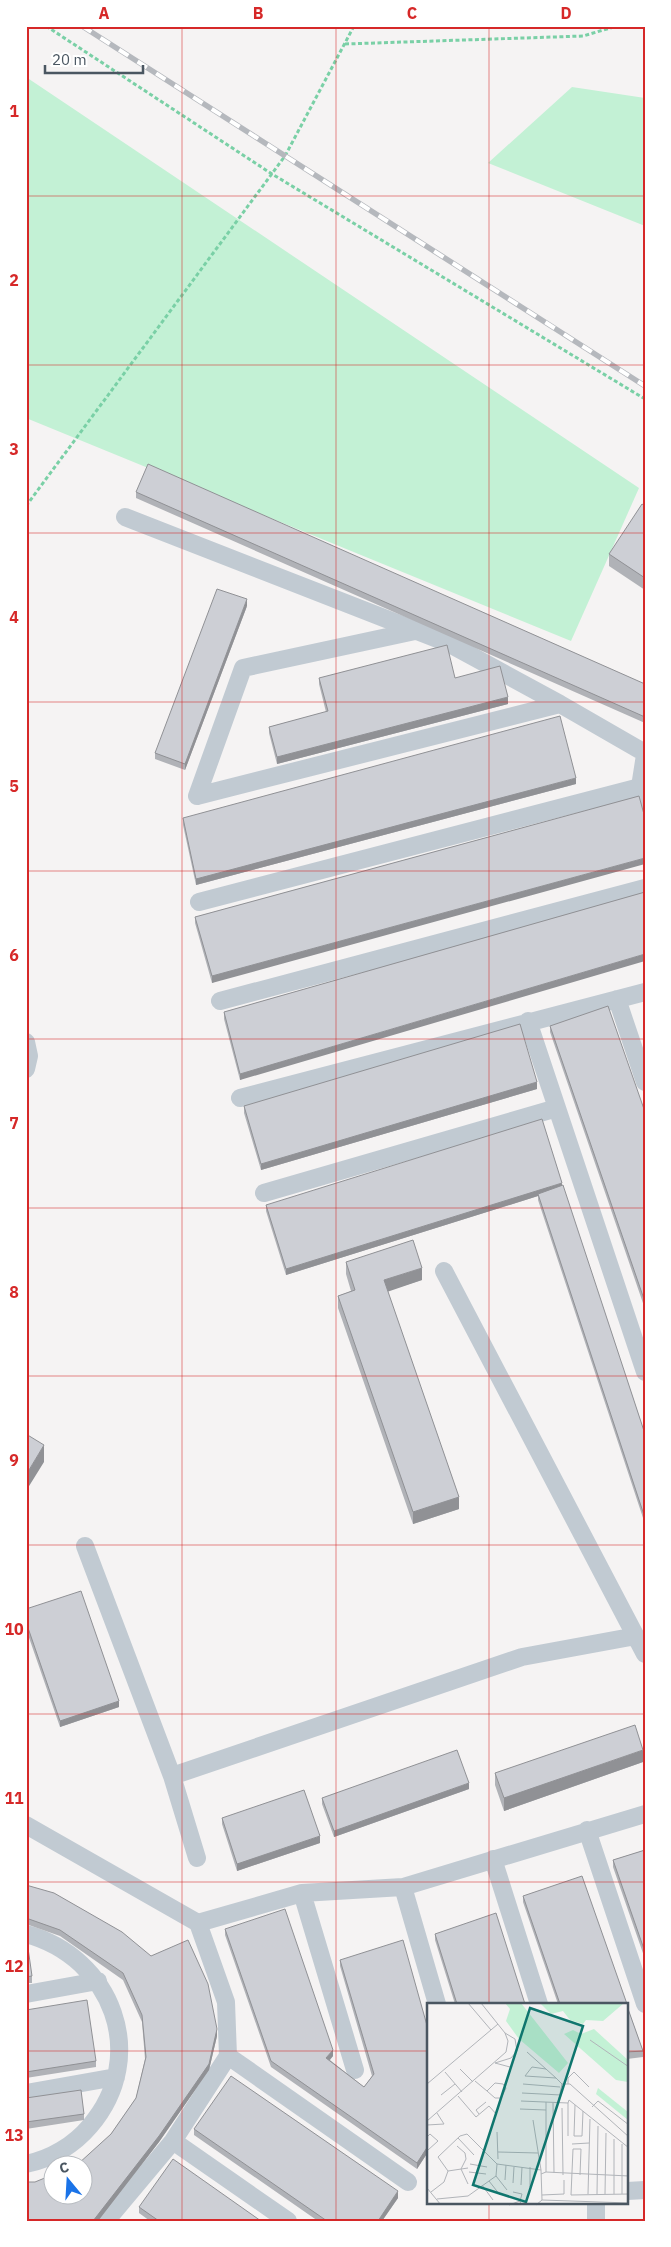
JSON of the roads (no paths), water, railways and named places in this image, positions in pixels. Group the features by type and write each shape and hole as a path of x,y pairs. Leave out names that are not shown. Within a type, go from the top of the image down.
{"lane":[{"path":"125,517 448,643 560,704 645,754 642,794 199,902"},
{"path":"415,630 243,668 197,796 560,704"},
{"path":"220,1001 645,888"},
{"path":"240,1098 528,1021 645,992"},
{"path":"617,999 645,1082"},
{"path":"528,1021 645,1372"},
{"path":"26,1042 29,1056 26,1069"},
{"path":"264,1193 557,1108"},
{"path":"444,1271 645,1654"},
{"path":"85,1546 172,1776 197,1858"},
{"path":"172,1776 522,1657 636,1636"},
{"path":"198,1923 302,1893 403,1887 645,1814"},
{"path":"26,1825 198,1923 226,2002 228,2056 174,2141 111,2219"},
{"path":"587,1830 645,2004"},
{"path":"493,1859 539,2003"},
{"path":"403,1887 438,2003"},
{"path":"302,1893 355,2070"},
{"path":"26,1934 43,1939 63,1949 84,1966 98,1981 110,2004 118,2030 119,2054 116,2077 104,2106 85,2132 71,2144 50,2156 26,2164"},
{"path":"26,1994 98,1981"},
{"path":"228,2056 408,2182"},
{"path":"26,2092 116,2077"},
{"path":"174,2141 288,2221"},
{"path":"628,2192 645,2190"},
{"path":"596,2204 596,2221"}],"railway":[{"path":"82,26 645,386"}]}
